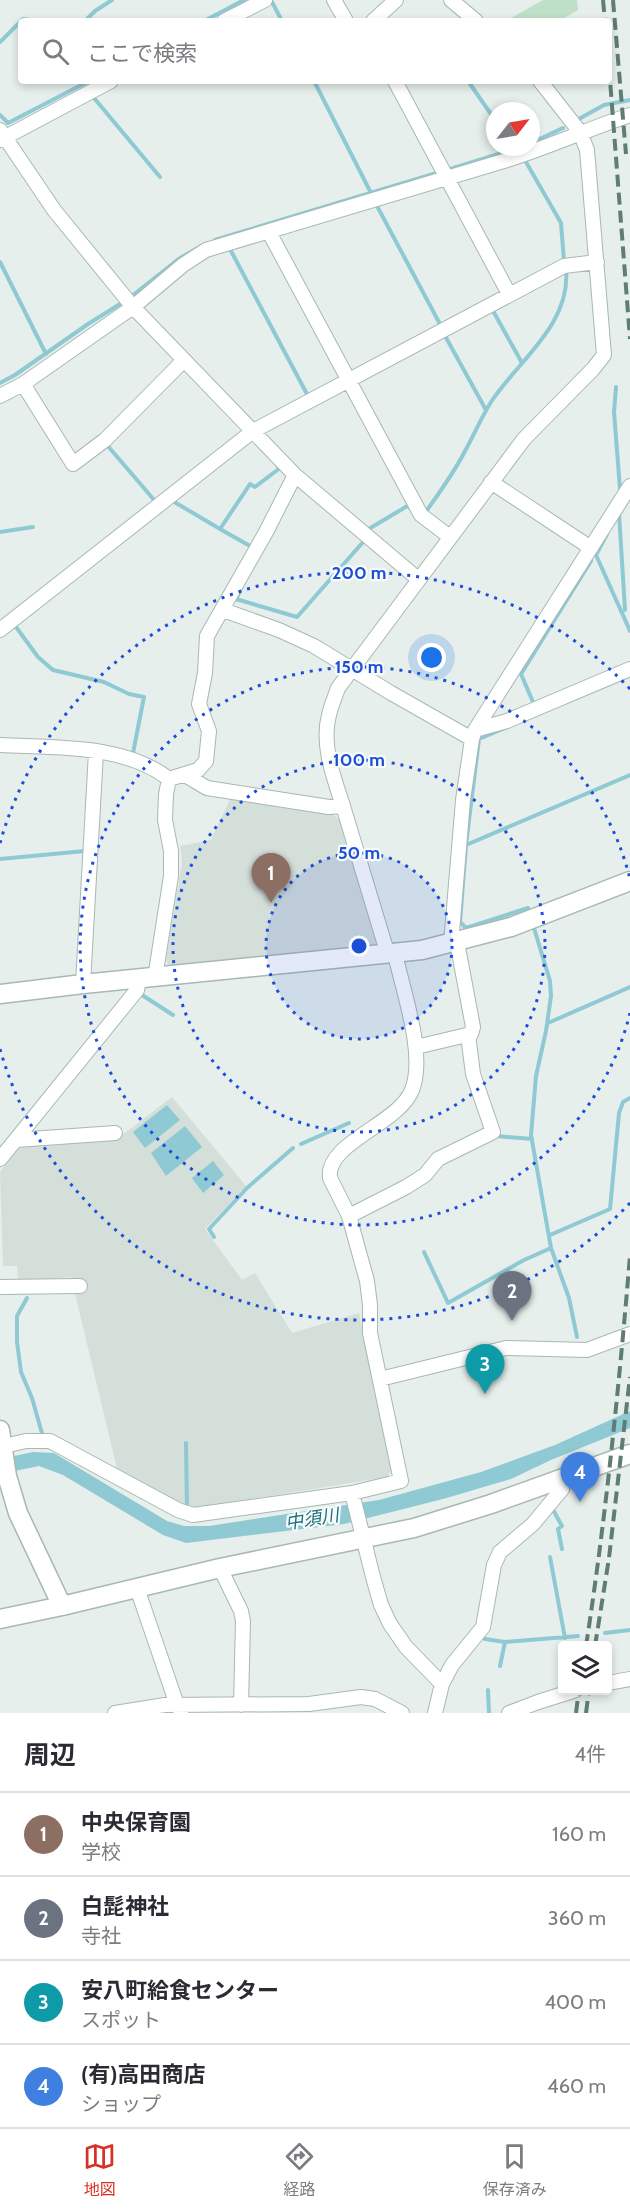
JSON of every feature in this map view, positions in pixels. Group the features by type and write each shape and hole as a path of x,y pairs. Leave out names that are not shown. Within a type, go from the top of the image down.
{"street":[{"path":"230,18 265,0"},
{"path":"334,0 344,18"},
{"path":"376,18 396,0"},
{"path":"451,0 472,18"},
{"path":"105,84 2,136 54,210 133,307 183,361 295,476 418,579"},
{"path":"397,84 509,294"},
{"path":"62,1606 18,1513 7,1476 1,1441 50,1441 178,1510 194,1515 353,1496 401,1481 370,1333 367,1281 349,1216 330,1178 331,1165 343,1150 396,1113 405,1102 412,1090 415,1077 416,1047 392,954 331,769 327,745 328,717 338,688 491,482 524,439 604,355 587,150 580,132 542,84"},
{"path":"0,396 23,384 133,307 183,265 206,250 535,151 580,132 630,115"},
{"path":"269,232 421,515 450,537"},
{"path":"0,630 252,431 564,266 597,262"},
{"path":"23,384 73,464 105,440 183,361"},
{"path":"169,779 198,770 206,762 209,731 198,704 205,673 207,636 295,476"},
{"path":"491,482 591,548"},
{"path":"416,1047 471,1034 474,1027 454,943 463,800 473,734 630,486"},
{"path":"223,610 279,630 314,646 473,734 630,669"},
{"path":"0,745 122,756 139,761 169,779"},
{"path":"83,984 96,752"},
{"path":"184,775 207,788 329,807 343,806"},
{"path":"0,1159 147,979 171,876 171,851 165,820 169,779"},
{"path":"0,994 392,954 454,943 511,927 630,881"},
{"path":"349,1216 406,1187 424,1175 438,1159 493,1132 473,1074 468,1035"},
{"path":"16,1140 115,1133"},
{"path":"0,1287 80,1286"},
{"path":"380,1379 506,1348 586,1350 630,1334"},
{"path":"0,1619 220,1568 361,1532 414,1528 560,1480 630,1454"},
{"path":"435,1713 442,1684 452,1665 483,1627 494,1565 500,1552 533,1524 562,1489 560,1480"},
{"path":"353,1496 381,1605 390,1624 406,1647 442,1684"},
{"path":"220,1568 241,1611 243,1621 241,1705"},
{"path":"137,1588 179,1709"},
{"path":"612,1682 630,1679"},
{"path":"509,1713 560,1695"},
{"path":"115,1713 241,1705 309,1704 362,1697 375,1699 402,1713"}],"shaded area":[{"path":"231,797 331,813 341,821 378,944 170,967 166,960 182,863 180,846 211,840"},
{"path":"172,1097 246,1186 205,1229 242,1280 255,1273 292,1333 359,1313 392,1468 388,1477 207,1506 205,1511 192,1512 118,1473 71,1277 18,1282 17,1266 3,1266 0,1172 18,1146 117,1139"}],"green space":[{"path":"543,0 577,0 578,10 564,18 511,18"}],"water":[{"path":"167,1105 180,1120 145,1148 133,1132"},
{"path":"185,1126 202,1147 166,1176 151,1153"},
{"path":"213,1161 224,1175 203,1193 192,1178"},
{"name":"中須川","path":"630,1411 630,1428 511,1479 344,1524 186,1543 163,1535 63,1475 39,1466 0,1474 0,1459 33,1452 54,1453 167,1521 184,1526 209,1526 379,1500 481,1472 555,1445"}],"waterway":[{"path":"88,18 112,0"},
{"path":"210,18 244,0"},
{"path":"272,2 280,18"},
{"path":"0,42 18,24"},
{"path":"0,115 8,123 83,84"},
{"path":"316,84 371,193"},
{"path":"470,84 486,107"},
{"path":"94,98 160,177"},
{"path":"577,120 604,105 630,100"},
{"path":"540,139 563,128"},
{"path":"447,170 492,156"},
{"path":"526,162 561,223 564,261"},
{"path":"215,240 440,172"},
{"path":"377,206 441,326"},
{"path":"0,383 128,299 180,258 205,244"},
{"path":"231,251 308,396"},
{"path":"0,262 46,354"},
{"path":"425,513 456,467 491,402 552,325 565,289 566,270"},
{"path":"492,309 522,363"},
{"path":"444,334 486,410"},
{"path":"616,387 614,412 620,489"},
{"path":"105,447 107,445 155,501"},
{"path":"171,500 220,529 250,484 255,487 280,468 278,467"},
{"path":"367,530 409,505 410,508"},
{"path":"619,513 625,610"},
{"path":"0,532 33,527"},
{"path":"220,529 250,546"},
{"path":"607,534 596,555 630,631"},
{"path":"240,591 236,599 297,617 364,541"},
{"path":"533,702 521,674 591,561"},
{"path":"16,627 38,657 53,670 104,682 129,694 144,697 133,753"},
{"path":"505,728 479,739 466,845 460,922 466,928 528,908"},
{"path":"466,845 630,775"},
{"path":"0,859 85,851"},
{"path":"534,928 550,981 551,996 536,1076 531,1135 551,1248 569,1298 577,1337"},
{"path":"548,1023 630,987"},
{"path":"142,995 173,1015"},
{"path":"550,1235 610,1209 619,1113 623,1102 630,1098"},
{"path":"301,1144 349,1123"},
{"path":"496,1136 532,1139"},
{"path":"214,1237 209,1229 247,1188 293,1148"},
{"path":"424,1252 448,1303 524,1260 551,1248"},
{"path":"27,1298 17,1316 17,1342 21,1372 32,1398 43,1437"},
{"path":"186,1443 187,1509"},
{"path":"552,1508 562,1526 558,1529 562,1549"},
{"path":"550,1557 565,1638"},
{"path":"605,1633 630,1630"},
{"path":"485,1639 505,1642 578,1636"},
{"path":"500,1666 505,1642"},
{"path":"488,1690 489,1713"}],"railway":[{"path":"603,0 605,18"},
{"path":"613,0 626,154"},
{"path":"610,84 630,339"},
{"path":"587,1641 611,1451 630,1256"},
{"path":"596,1641 609,1558 630,1377"},
{"path":"576,1713 578,1695"},
{"path":"586,1713 588,1695"}],"place":[{"name":"中央保育園","path":"271,903"},
{"name":"白髭神社","path":"512,1321"},
{"name":"安八町給食センター","path":"485,1394"},
{"name":"(有)高田商店","path":"580,1502"}]}
